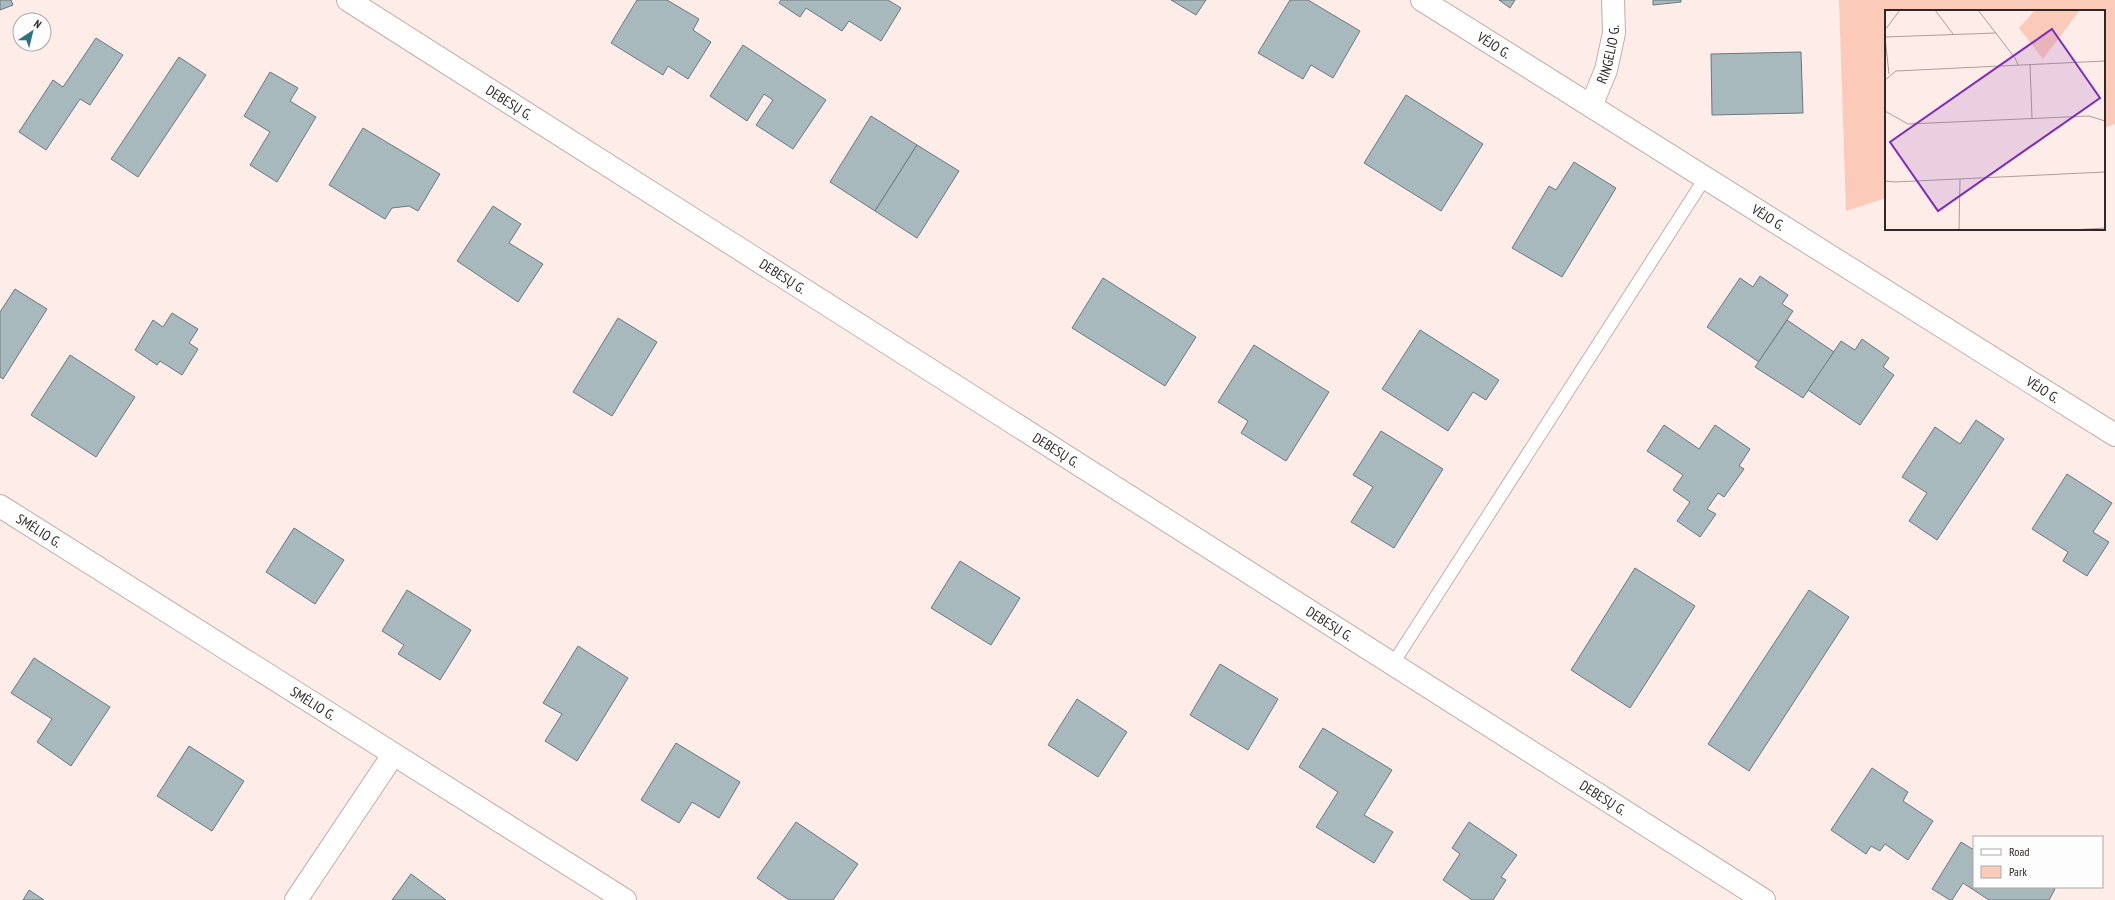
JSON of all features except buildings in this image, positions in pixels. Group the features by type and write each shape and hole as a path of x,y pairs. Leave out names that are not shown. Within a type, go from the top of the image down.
{"street":[{"name":"DEBESŲ G.","path":"348,0 1392,665 1764,900"},
{"name":"VĖJO G.","path":"1422,0 2115,435"},
{"name":"RINGELIO G.","path":"1591,106 1606,70 1614,33 1613,0"},
{"name":"SMĖLIO G.","path":"0,506 625,900"},
{"path":"296,900 393,754"}],"lane":[{"path":"1392,665 1705,178"}],"green space":[{"path":"1839,0 2115,0 2115,124 2105,128 2105,10 1885,10 1885,198 1846,211"}]}
